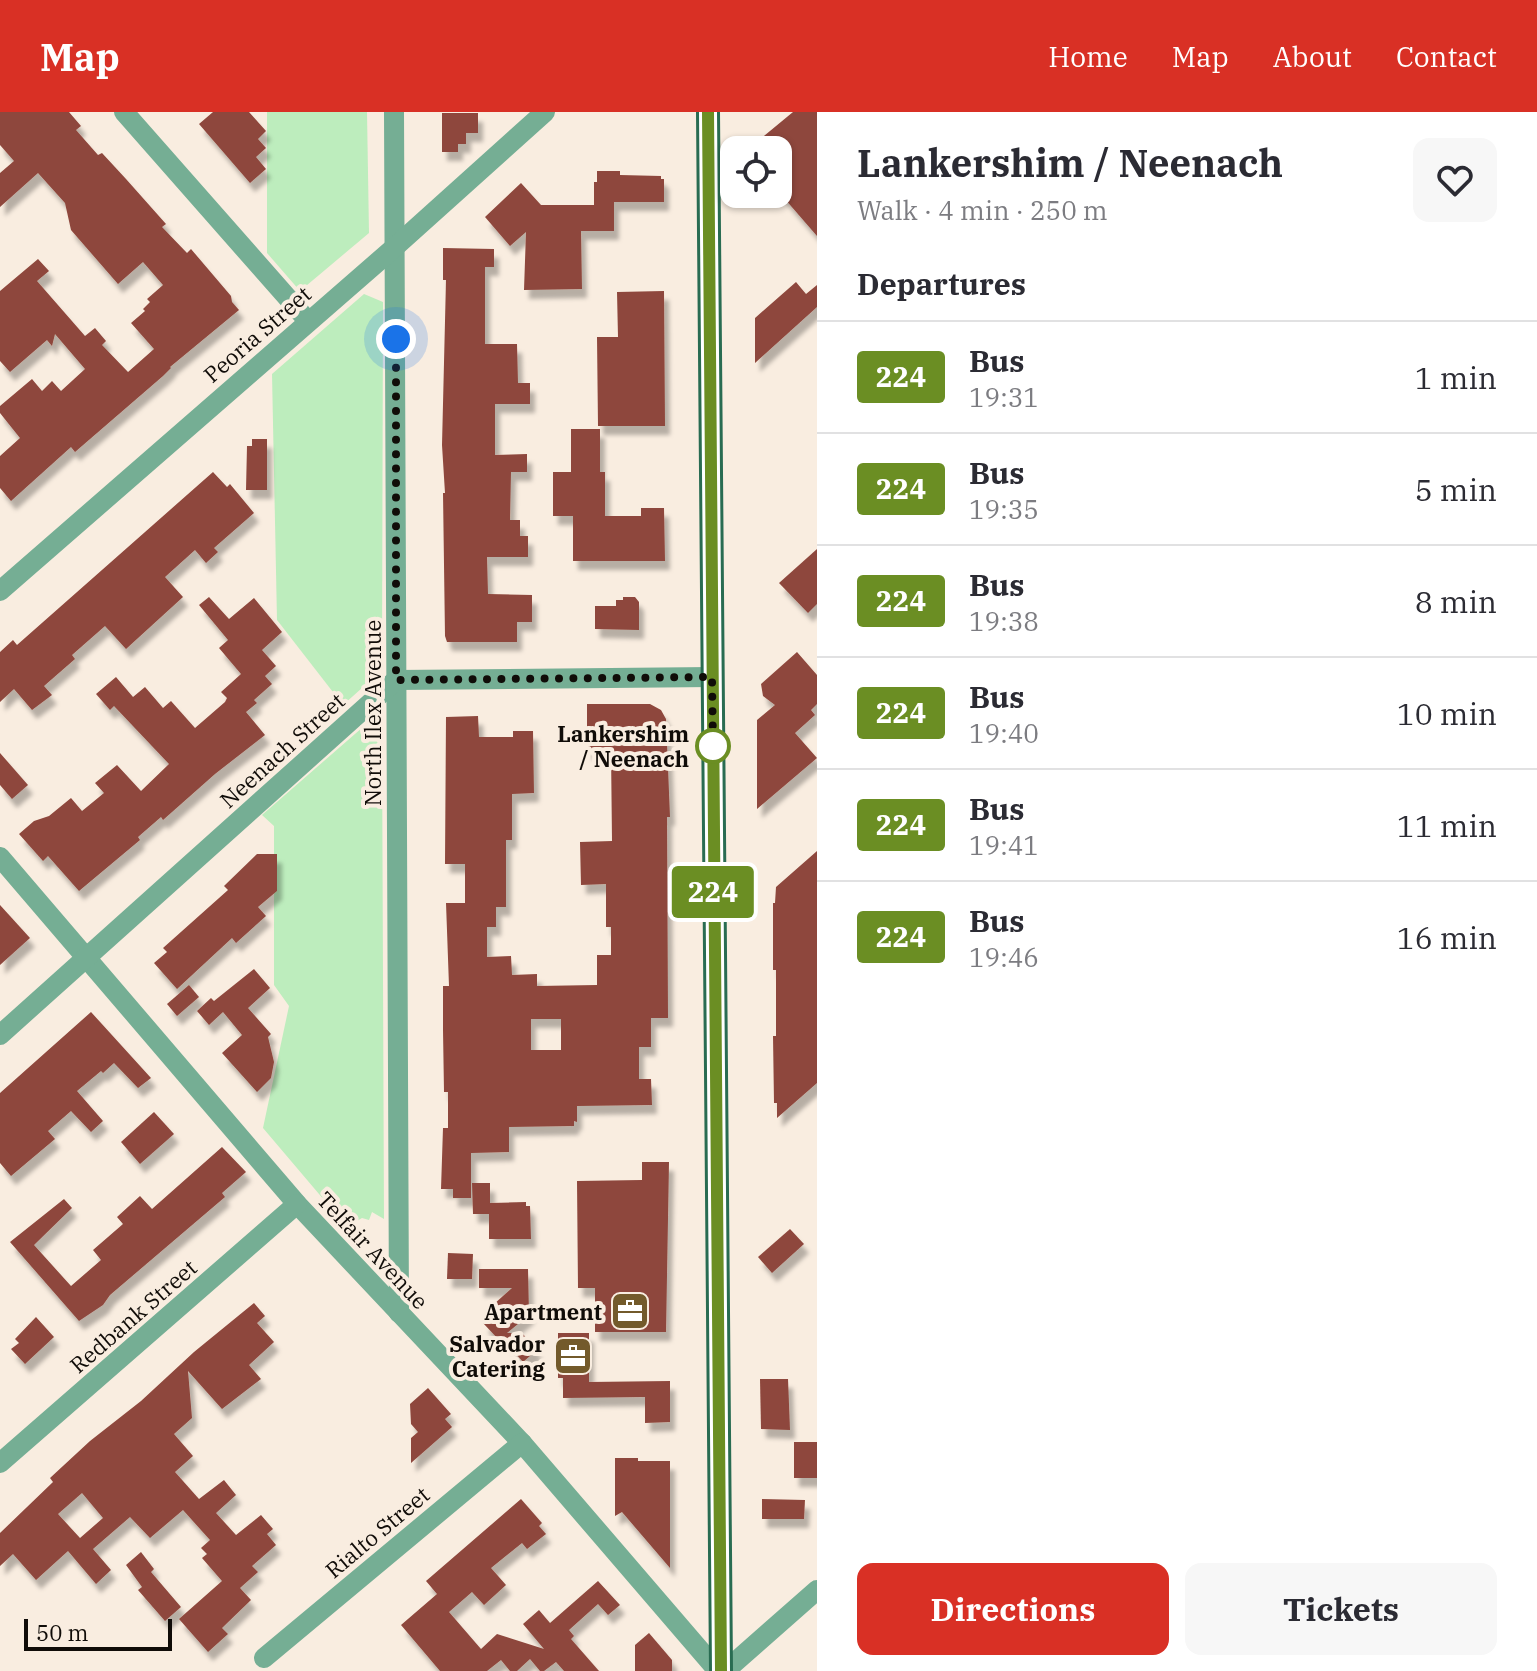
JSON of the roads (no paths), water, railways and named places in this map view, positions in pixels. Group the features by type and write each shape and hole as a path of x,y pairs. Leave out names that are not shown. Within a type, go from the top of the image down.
{"main road":[{"path":"708,112 721,1671"}],"street":[{"path":"124,112 308,321"},
{"name":"North Ilex Avenue","path":"394,112 399,1313"},
{"name":"Peoria Street","path":"0,591 545,112"},
{"path":"396,680 712,677"},
{"name":"Neenach Street","path":"0,1035 396,680"},
{"name":"Telfair Avenue","path":"0,857 297,1204 522,1443 721,1671"},
{"name":"Redbank Street","path":"0,1463 297,1204"},
{"name":"Rialto Street","path":"264,1658 522,1443"},
{"path":"721,1671 817,1590"}],"place":[{"name":"Lankershim / Neenach","path":"713,746"},
{"name":"Apartment","path":"630,1311"},
{"name":"Salvador Catering","path":"573,1356"}]}
